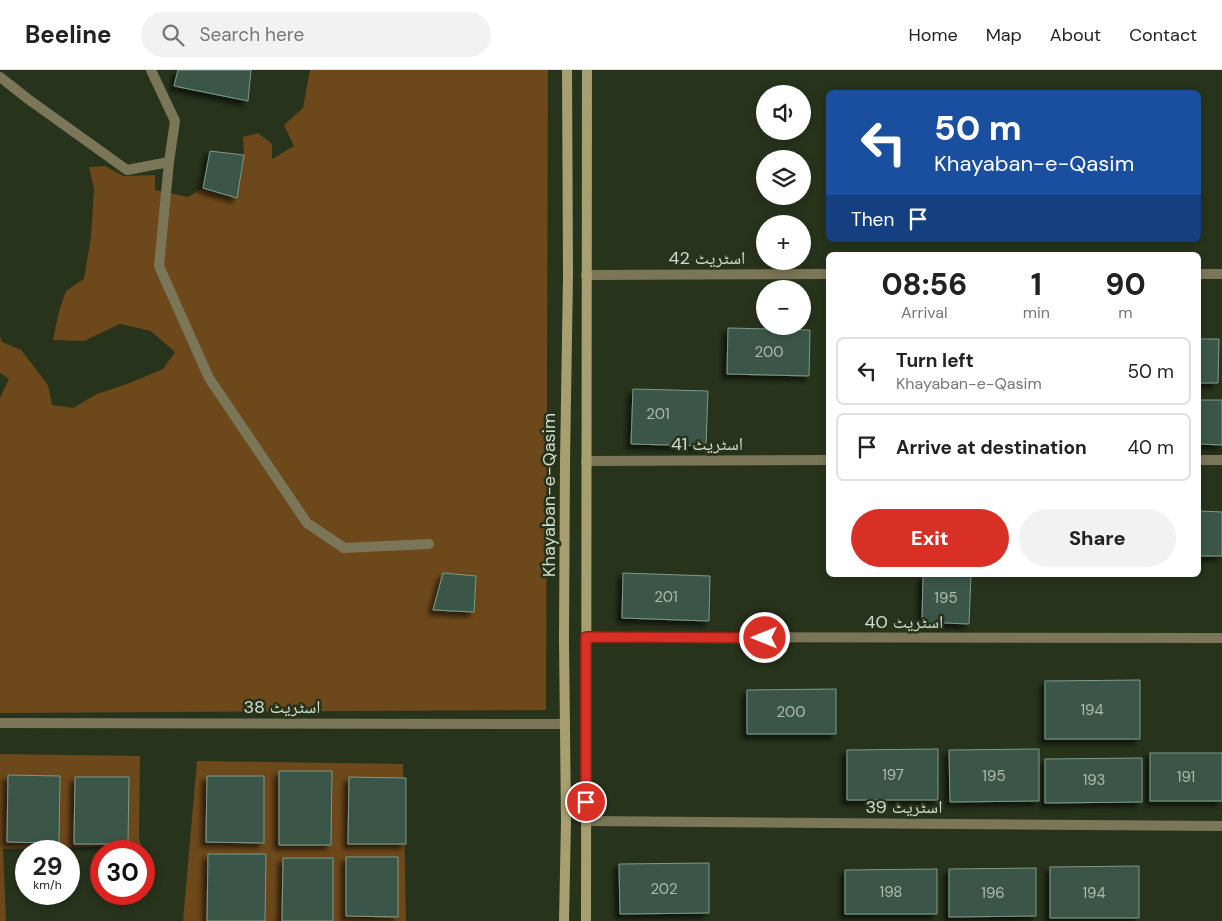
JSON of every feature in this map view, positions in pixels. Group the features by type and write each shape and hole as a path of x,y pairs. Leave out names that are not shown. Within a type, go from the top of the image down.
{"street":[{"path":"152,70 175,121 159,266 210,378 307,523 344,548 429,544"},
{"name":"Khayaban-e-Qasim","path":"564,921 566,821 565,462 568,275 567,70"},
{"path":"586,921 587,70"},
{"path":"0,77 127,170 169,162"},
{"name":"اسٹریٹ 42","path":"586,275 826,274"},
{"path":"1201,274 1222,274"},
{"name":"اسٹریٹ 41","path":"586,461 826,460"},
{"path":"1201,460 1222,460"},
{"name":"اسٹریٹ 40","path":"586,637 1222,638"},
{"name":"اسٹریٹ 38","path":"0,723 565,724"},
{"name":"اسٹریٹ 39","path":"587,821 1222,826"}],"shaded area":[{"path":"310,70 548,70 546,710 0,713 0,398 9,379 0,373 0,336 2,342 21,350 48,385 52,405 73,408 97,394 163,369 175,352 151,331 120,324 84,341 53,340 59,311 66,291 84,279 91,237 94,189 89,167 105,166 124,176 155,175 155,190 188,197 203,188 237,198 244,155 243,137 258,133 272,144 272,159 294,146 284,125 303,108"},
{"path":"0,754 140,756 139,840 90,840 90,847 80,847 80,840 15,840 15,849 3,849 6,921 0,921"},
{"path":"197,761 403,764 406,921 183,921"}],"building":[{"path":"178,70 251,70 248,101 174,86"},
{"path":"210,151 244,155 237,198 203,188"},
{"path":"728,328 756,329 756,335 810,335 809,376 727,374"},
{"path":"1201,339 1219,339 1218,383 1201,383"},
{"path":"633,389 708,391 706,446 631,444"},
{"path":"1201,400 1222,400 1222,445 1201,444"},
{"path":"1201,511 1222,512 1222,556 1201,556"},
{"path":"443,573 476,576 474,612 433,610"},
{"path":"623,573 710,576 709,621 622,618"},
{"path":"923,577 971,577 969,624 922,622"},
{"path":"1140,680 1140,739 1045,739 1045,681"},
{"path":"836,689 836,734 747,734 747,690"},
{"path":"938,749 938,800 847,800 847,750"},
{"path":"1039,749 1039,801 950,802 949,750"},
{"path":"1150,753 1222,753 1222,801 1150,801"},
{"path":"1142,758 1142,802 1045,803 1045,759"},
{"path":"279,771 332,771 331,845 279,845"},
{"path":"8,775 60,776 59,840 15,840 15,842 7,842"},
{"path":"207,776 264,776 264,843 206,842"},
{"path":"75,777 129,777 128,840 90,840 90,844 80,844 80,840 74,840"},
{"path":"349,777 406,778 406,844 348,844"},
{"path":"208,854 266,854 265,921 207,921"},
{"path":"346,857 398,857 398,917 346,916"},
{"path":"283,858 333,858 333,921 282,921"},
{"path":"709,863 709,913 620,914 619,864"},
{"path":"1139,866 1139,918 1050,918 1050,867"},
{"path":"1036,868 1036,916 949,917 949,869"},
{"path":"937,869 937,914 845,914 845,870"}],"route":[{"path":"586,802 586,637 765,638"}]}
